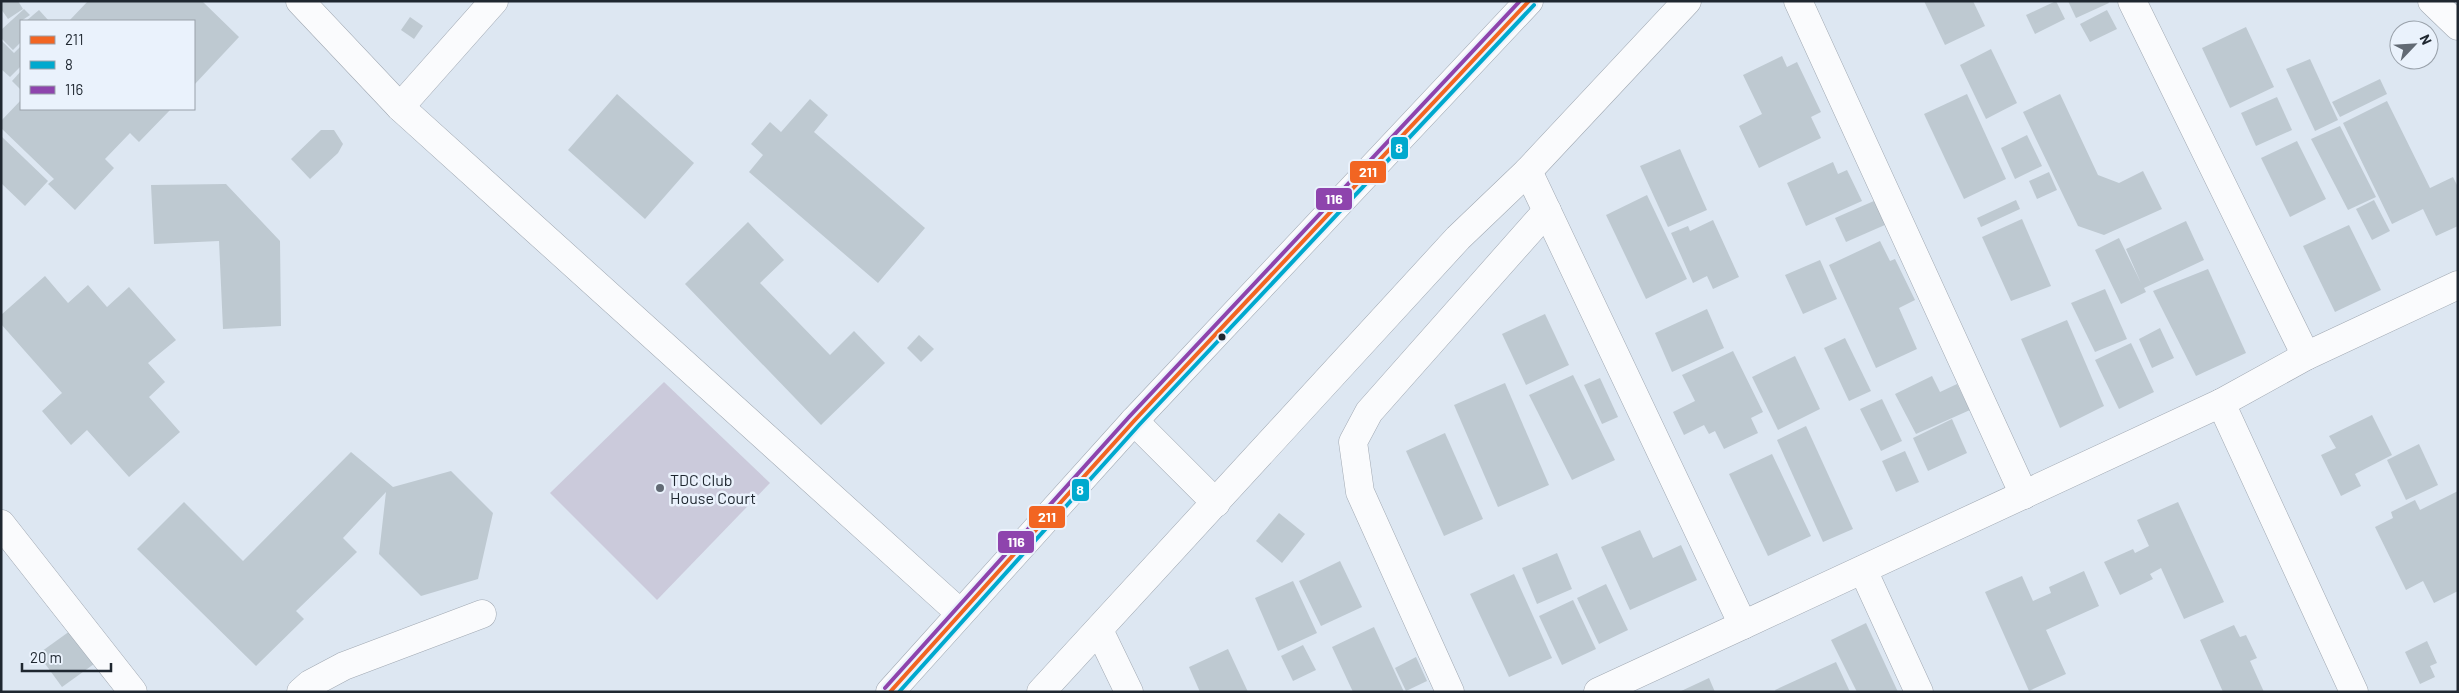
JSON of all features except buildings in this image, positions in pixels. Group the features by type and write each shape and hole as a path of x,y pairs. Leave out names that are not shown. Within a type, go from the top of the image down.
{"street":[{"path":"300,1 400,107 960,614"},
{"path":"890,692 1134,421 1529,1"},
{"path":"1041,692 1100,630 1458,238 1528,171 1687,1"},
{"path":"1798,1 2024,495"},
{"path":"2132,1 2306,356"},
{"path":"2432,1 2458,26"},
{"path":"400,107 483,5"},
{"path":"1528,171 1743,626"},
{"path":"1450,692 1360,492 1353,442 1369,412 1547,212"},
{"path":"1598,692 2221,403 2306,356 2458,285"},
{"path":"2221,403 2354,692"},
{"path":"1134,421 1216,503"},
{"path":"1,524 134,692"},
{"path":"1863,570 1920,692"},
{"path":"301,692 310,684 344,666 482,614"},
{"path":"1100,630 1129,692"}],"shaded area":[{"name":"TDC Club House Court","path":"664,382 770,483 657,600 550,493"}],"transit line":[{"name":"116","path":"885,688 1129,417 1520,1"},
{"name":"211","path":"890,692 1134,421 1529,1"},
{"name":"8","path":"899,692 1139,425 1534,5"}],"place":[{"name":"TDC Club House Court","path":"660,488"}]}
